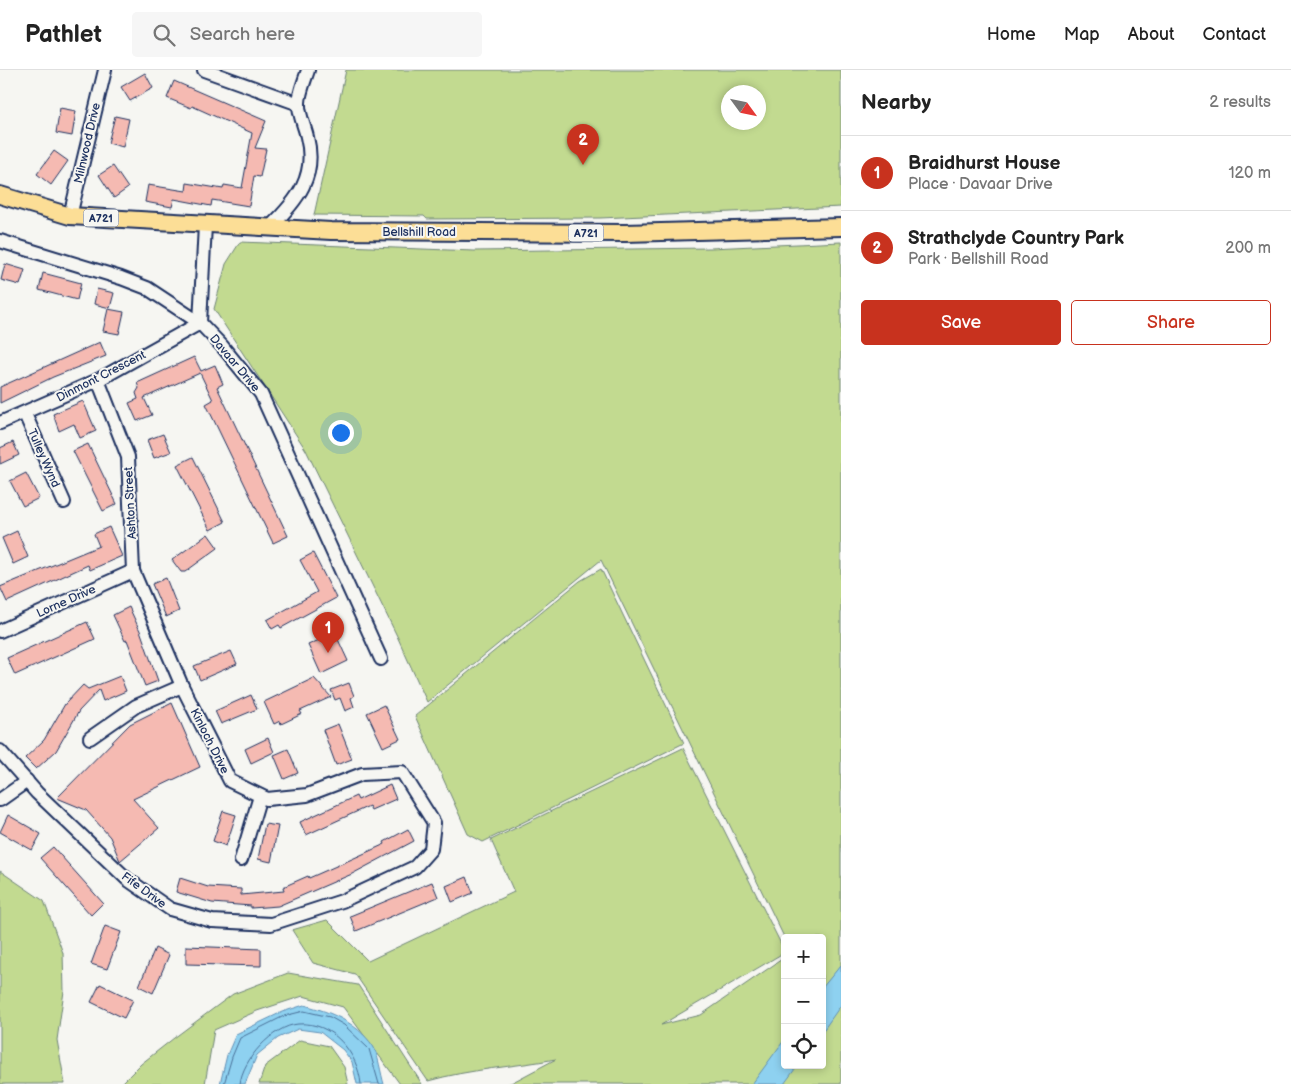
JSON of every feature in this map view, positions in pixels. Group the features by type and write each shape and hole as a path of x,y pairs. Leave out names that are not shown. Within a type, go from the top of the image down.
{"main road":[{"name":"Bellshill Road","path":"0,196 70,216 206,225 270,226 373,232 625,233 841,227"}],"street":[{"name":"Milnwood Drive","path":"70,216 105,70"},
{"path":"204,70 298,104"},
{"path":"270,226 287,210 299,193 311,169 311,150 298,104 308,70"},
{"path":"200,322 206,225"},
{"name":"Davaar Drive","path":"0,241 147,288 200,322 262,394 381,659"},
{"name":"Dinmont Crescent","path":"0,423 98,380 200,322"},
{"name":"Ashton Street","path":"98,380 128,457 133,571"},
{"name":"Tulley Wynd","path":"24,414 64,502"},
{"name":"Lorne Drive","path":"0,631 133,571"},
{"name":"Kinloch Drive","path":"133,571 182,686 230,781 267,800 307,795 362,774 402,772 434,823 431,849 415,867"},
{"path":"90,738 136,706 182,686"},
{"name":"Fife Drive","path":"0,751 27,781 127,879 170,908 212,921 271,924 342,901 415,867"},
{"path":"0,800 27,781"},
{"path":"240,860 260,796"}],"green space":[{"path":"346,70 841,70 841,207 600,218 427,219 424,216 314,215"},
{"path":"240,242 474,251 711,248 841,242 841,1084 505,1084 511,1083 556,1059 476,1071 428,1081 355,974 313,963 292,930 327,920 368,961 514,892 491,840 683,748 781,944 781,954 661,1025 701,1015 781,960 781,1069 826,1069 826,934 783,934 601,560 427,702 397,636 306,450 214,309 226,264"},
{"path":"601,569 684,743 483,842 468,834 415,716 580,581"},
{"path":"0,871 44,901 63,953 64,991 57,1040 65,1084 0,1084"},
{"path":"288,973 358,985 422,1084 400,1084 343,1007 303,996 257,1011 214,1030 205,1084 121,1084 141,1064 233,994"},
{"path":"300,1040 329,1046 344,1067 348,1084 259,1084 265,1066"}],"water":[{"path":"841,965 841,1005 826,1026 826,1024 826,983"},
{"path":"304,1005 342,1019 359,1030 375,1049 384,1084 357,1084 352,1062 343,1050 320,1032 298,1029 278,1038 257,1055 245,1084 220,1084 227,1055 236,1034 282,1012"},
{"path":"781,1044 781,1069 795,1069 784,1084 752,1084"}],"building":[{"path":"145,73 153,88 130,101 121,87"},
{"path":"174,81 266,121 255,148 266,149 260,177 254,176 249,206 212,200 211,206 174,199 172,207 145,202 148,185 186,191 187,183 223,189 224,185 242,188 252,133 192,106 191,108 167,98"},
{"path":"60,108 76,111 72,136 56,133"},
{"path":"115,116 129,119 123,147 108,143"},
{"path":"54,151 68,161 51,185 37,174"},
{"path":"113,166 128,188 114,198 99,175"},
{"path":"5,264 25,270 20,285 1,280"},
{"path":"43,273 81,283 77,300 39,290"},
{"path":"97,289 114,293 110,308 94,304"},
{"path":"108,309 124,312 119,334 103,331"},
{"path":"100,342 106,356 53,377 0,403 0,387"},
{"path":"194,357 201,371 215,365 223,384 217,387 288,536 273,543 206,404 213,400 200,373 144,398 152,415 137,421 129,403 138,399 136,393 139,388 137,383"},
{"path":"83,401 96,431 80,438 74,424 59,431 53,414"},
{"path":"163,434 171,452 154,458 147,440"},
{"path":"13,442 19,455 0,464 0,448"},
{"path":"88,444 117,504 103,511 73,451"},
{"path":"193,457 225,522 210,530 177,465"},
{"path":"26,473 39,498 23,506 10,481"},
{"path":"109,527 122,556 90,570 88,565 7,602 0,587 99,546 94,534"},
{"path":"17,531 28,557 13,564 2,538"},
{"path":"208,534 218,548 185,572 181,572 172,560"},
{"path":"313,553 336,598 281,628 279,625 272,629 267,620 317,592 300,560"},
{"path":"166,578 179,611 166,617 152,584"},
{"path":"129,607 141,633 158,681 145,686 127,640 125,641 113,615"},
{"path":"87,622 95,639 15,675 7,658"},
{"path":"335,633 348,661 321,674 308,645"},
{"path":"231,651 237,664 200,680 194,666"},
{"path":"120,676 126,691 103,701 99,690 79,711 56,751 36,769 25,758 44,740 65,704 83,685 88,689"},
{"path":"314,678 331,697 300,711 302,714 281,724 280,721 274,724 264,702"},
{"path":"349,683 354,696 351,698 354,707 345,711 340,698 335,700 331,690"},
{"path":"251,695 257,709 221,724 215,711"},
{"path":"172,703 200,767 133,799 159,828 120,861 110,837 86,810 57,798 130,724"},
{"path":"384,705 400,739 383,747 367,713"},
{"path":"338,724 352,759 336,765 323,730"},
{"path":"268,738 274,752 251,763 245,749"},
{"path":"288,749 298,773 284,779 274,755"},
{"path":"390,785 396,799 371,810 369,806 306,835 300,822 356,796 358,800"},
{"path":"223,811 236,815 226,846 213,841"},
{"path":"8,815 41,834 32,850 0,832"},
{"path":"265,824 278,826 271,862 258,859"},
{"path":"408,829 414,841 352,874 278,906 251,908 251,906 212,903 176,892 180,878 208,887 241,889 241,895 284,891 283,887 308,876 309,878 385,844 384,842"},
{"path":"53,847 103,903 91,915 40,858"},
{"path":"467,877 473,893 452,902 446,886"},
{"path":"432,882 438,897 356,931 350,916"},
{"path":"105,926 121,932 107,969 91,964"},
{"path":"186,946 261,949 261,966 186,964"},
{"path":"155,948 169,955 153,993 139,986"},
{"path":"100,984 133,1000 124,1018 91,1002"}],"place":[{"name":"Strathclyde Country Park","path":"583,165"},
{"name":"Braidhurst House","path":"328,653"}]}
